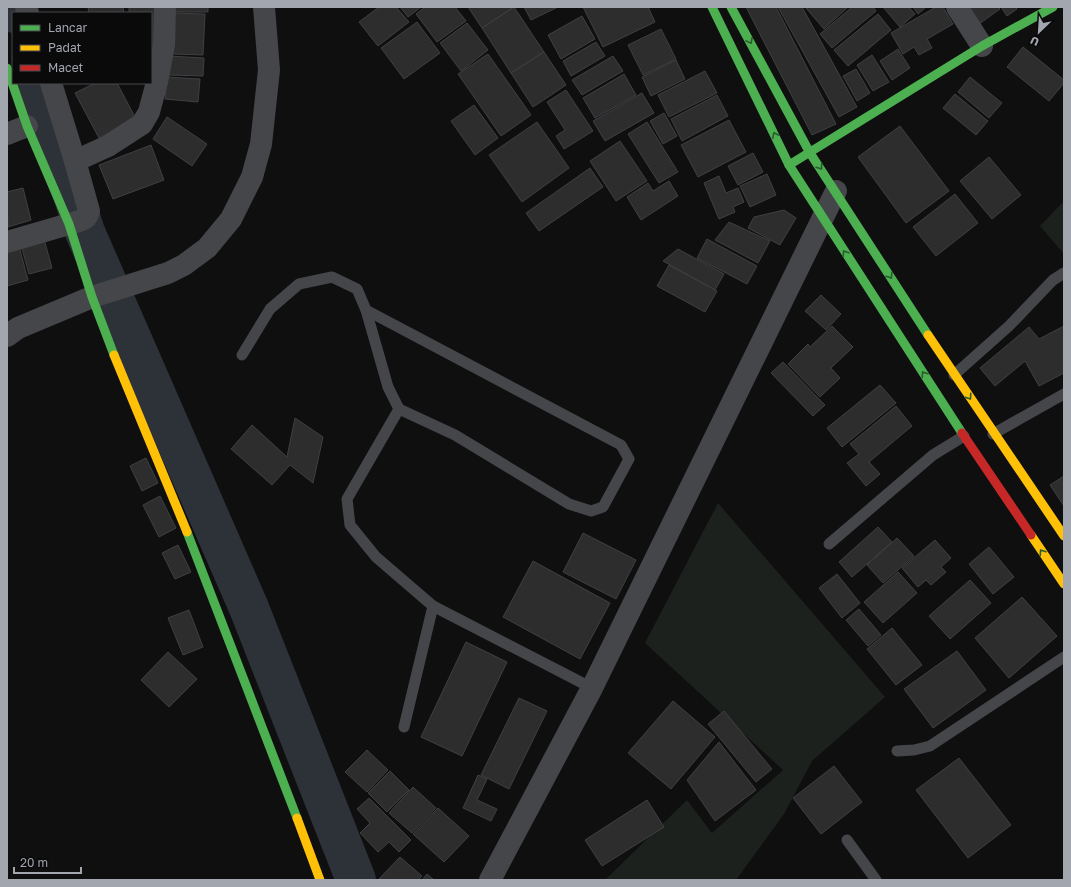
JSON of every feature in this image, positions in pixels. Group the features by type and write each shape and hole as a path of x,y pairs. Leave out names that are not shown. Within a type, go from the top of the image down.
{"main road":[{"path":"712,7 789,165 964,436 1064,584"},
{"path":"731,7 810,153 993,434 1064,536"},
{"path":"789,165 982,46 1052,7"},
{"path":"7,68 12,82"},
{"path":"13,84 27,126 75,224 106,336 182,519 320,880"}],"street":[{"path":"79,159 108,146 142,124 149,112 157,82 164,45 164,7"},
{"path":"7,336 18,328 95,292 134,284 168,273 184,265 207,248 231,219 252,177 261,144 269,70 264,7"},
{"path":"957,7 982,46"},
{"path":"7,242 75,224 89,211 79,159 50,84"},
{"path":"7,134 27,126"},
{"path":"490,880 592,688 836,191"}],"lane":[{"path":"954,375 1009,326 1053,280 1064,272"},
{"path":"242,355 270,309 299,284 332,277 357,289 366,310 388,387 399,409 455,435 569,504 591,511 603,507 629,459 621,445 366,310"},
{"path":"993,434 1064,394"},
{"path":"399,409 347,499 350,525 376,557 433,606 592,688"},
{"path":"829,544 933,455 964,436"},
{"path":"404,726 433,606"},
{"path":"897,751 914,750 930,746 1064,657"},
{"path":"848,840 876,880"}],"shaded area":[{"path":"1064,201 1064,254 1040,226"},
{"path":"718,503 885,697 812,761 784,814 736,880 605,880 687,800 712,833 783,770 645,643"}],"building":[{"path":"88,7 123,7 124,12 89,12"},
{"path":"129,7 160,7 159,49 152,49 152,12 129,12"},
{"path":"173,7 208,7 208,12 173,12"},
{"path":"379,7 396,7 409,22 378,46 359,22"},
{"path":"400,7 421,7 408,17"},
{"path":"425,7 455,7 466,21 437,42 416,14"},
{"path":"468,7 514,7 482,28"},
{"path":"514,7 544,52 511,73 482,28"},
{"path":"524,7 558,7 531,20"},
{"path":"583,7 648,7 655,22 603,47"},
{"path":"746,7 776,7 836,124 812,135"},
{"path":"778,7 802,7 857,107 839,117"},
{"path":"805,7 848,7 824,29"},
{"path":"852,7 873,7 876,11 832,48 820,34"},
{"path":"883,7 909,7 915,14 900,27"},
{"path":"913,7 926,7 918,14"},
{"path":"936,7 943,7 953,24 927,39 932,48 919,55 914,47 903,54 891,33"},
{"path":"968,7 998,7 1000,9 979,24"},
{"path":"1001,7 1015,7 1017,9 1007,16"},
{"path":"174,13 205,14 203,55 172,54"},
{"path":"878,14 891,30 848,66 834,50"},
{"path":"582,16 595,39 561,59 548,35"},
{"path":"417,22 440,53 404,79 381,48"},
{"path":"467,23 488,50 461,71 440,43"},
{"path":"661,29 676,59 643,75 628,45"},
{"path":"596,42 605,56 571,76 563,61"},
{"path":"1023,47 1064,80 1064,83 1049,101 1007,67"},
{"path":"898,49 910,68 892,80 880,61"},
{"path":"544,52 566,85 533,107 511,73"},
{"path":"488,54 531,115 501,136 458,74"},
{"path":"872,55 889,82 873,91 857,65"},
{"path":"169,56 204,58 203,76 168,75"},
{"path":"613,56 623,71 582,95 572,80"},
{"path":"676,60 685,79 651,96 642,77"},
{"path":"856,69 870,93 857,101 843,76"},
{"path":"705,71 717,93 669,117 658,95"},
{"path":"624,74 636,95 595,118 583,98"},
{"path":"167,77 200,79 198,102 165,99"},
{"path":"970,77 1002,103 989,118 958,92"},
{"path":"93,84 118,84 136,119 99,138 75,93"},
{"path":"566,90 593,131 564,149 556,136 565,130 547,102"},
{"path":"642,93 654,113 605,141 593,121"},
{"path":"955,94 988,121 976,135 943,108"},
{"path":"717,95 728,116 682,141 671,119"},
{"path":"474,105 498,138 475,155 451,121"},
{"path":"664,113 677,136 663,144 650,121"},
{"path":"167,117 207,144 192,166 153,139"},
{"path":"729,120 746,152 698,177 681,145"},
{"path":"537,122 569,168 522,202 489,155"},
{"path":"647,122 678,172 659,183 628,134"},
{"path":"900,126 949,191 906,223 858,157"},
{"path":"620,141 647,181 616,201 590,161"},
{"path":"151,145 164,180 113,199 99,165"},
{"path":"753,153 763,172 738,185 728,166"},
{"path":"989,157 1021,195 992,219 960,181"},
{"path":"590,168 603,187 539,231 526,213"},
{"path":"767,174 776,195 750,207 740,186"},
{"path":"719,176 726,193 738,188 744,202 733,207 735,212 719,219 704,183"},
{"path":"669,181 678,196 641,220 627,197 648,183 653,191"},
{"path":"23,188 31,220 8,227 7,192"},
{"path":"955,194 978,223 936,256 913,227"},
{"path":"784,210 796,218 780,245 748,228 754,217"},
{"path":"729,222 770,241 758,263 715,240"},
{"path":"44,239 52,268 29,274 21,245"},
{"path":"707,239 757,266 747,284 697,258"},
{"path":"19,246 28,280 7,286 7,249"},
{"path":"678,249 724,274 715,290 663,261"},
{"path":"669,265 717,291 705,312 657,286"},
{"path":"821,295 841,314 826,330 805,311"},
{"path":"832,326 853,347 831,368 840,378 820,397 788,364 808,344 810,347"},
{"path":"1064,326 1064,373 1039,386 1025,361 995,386 980,368 1029,327 1039,339"},
{"path":"783,362 825,405 813,416 771,373"},
{"path":"880,385 896,403 842,447 827,428"},
{"path":"896,406 912,426 869,462 880,474 866,486 847,463 859,454 850,444"},
{"path":"295,418 323,437 313,483 290,465 272,485 231,449 252,425 287,457"},
{"path":"146,458 158,483 142,491 130,466"},
{"path":"1064,476 1064,506 1050,485"},
{"path":"160,496 176,528 159,537 143,505"},
{"path":"878,527 892,542 852,577 839,562"},
{"path":"583,533 636,560 616,599 563,572"},
{"path":"897,538 914,556 883,583 867,565"},
{"path":"935,540 951,558 941,567 946,572 931,585 926,580 918,587 902,568"},
{"path":"178,545 191,572 175,579 162,553"},
{"path":"989,547 1014,577 993,594 969,564"},
{"path":"533,561 610,603 580,659 503,617"},
{"path":"898,572 917,593 883,623 864,602"},
{"path":"837,574 860,603 842,618 819,588"},
{"path":"970,580 991,603 950,639 929,616"},
{"path":"1022,597 1057,636 1009,678 975,638"},
{"path":"859,609 881,635 868,646 846,620"},
{"path":"189,610 203,647 183,655 168,618"},
{"path":"892,628 922,665 896,685 867,649"},
{"path":"466,642 507,662 462,756 421,737"},
{"path":"957,651 986,690 933,728 904,689"},
{"path":"168,652 197,679 169,707 141,680"},
{"path":"519,698 547,711 509,789 481,775"},
{"path":"673,701 715,737 671,789 628,753"},
{"path":"724,711 772,769 756,782 708,724"},
{"path":"719,742 756,790 715,821 687,780"},
{"path":"367,750 388,770 367,792 345,772"},
{"path":"959,758 1011,825 968,858 916,790"},
{"path":"834,766 862,802 821,834 793,798"},
{"path":"390,771 409,790 387,812 368,793"},
{"path":"478,775 487,779 477,800 497,809 491,821 463,808"},
{"path":"413,787 436,808 412,833 389,813"},
{"path":"369,798 411,840 399,852 389,842 378,852 360,833 370,823 357,809"},
{"path":"647,800 664,827 602,866 585,840"},
{"path":"438,808 469,836 444,862 413,834"},
{"path":"400,857 422,876 418,880 378,880"},
{"path":"427,874 434,880 422,880"}],"waterway":[{"path":"13,7 15,12"},
{"path":"37,84 85,232 249,608 356,880"}],"traffic: fast":[{"path":"712,7 789,165 962,433"},
{"path":"731,7 810,153 928,335"},
{"path":"789,165 982,46 1053,7"},
{"path":"7,68 12,82"},
{"path":"13,84 27,126 69,224 92,297 114,355"},
{"path":"187,532 297,818"}],"traffic: slow":[{"path":"928,335 1064,536"},
{"path":"114,355 187,532"},
{"path":"1031,535 1064,584"},
{"path":"297,818 320,880"}],"traffic: jam":[{"path":"962,433 1031,535"}]}
